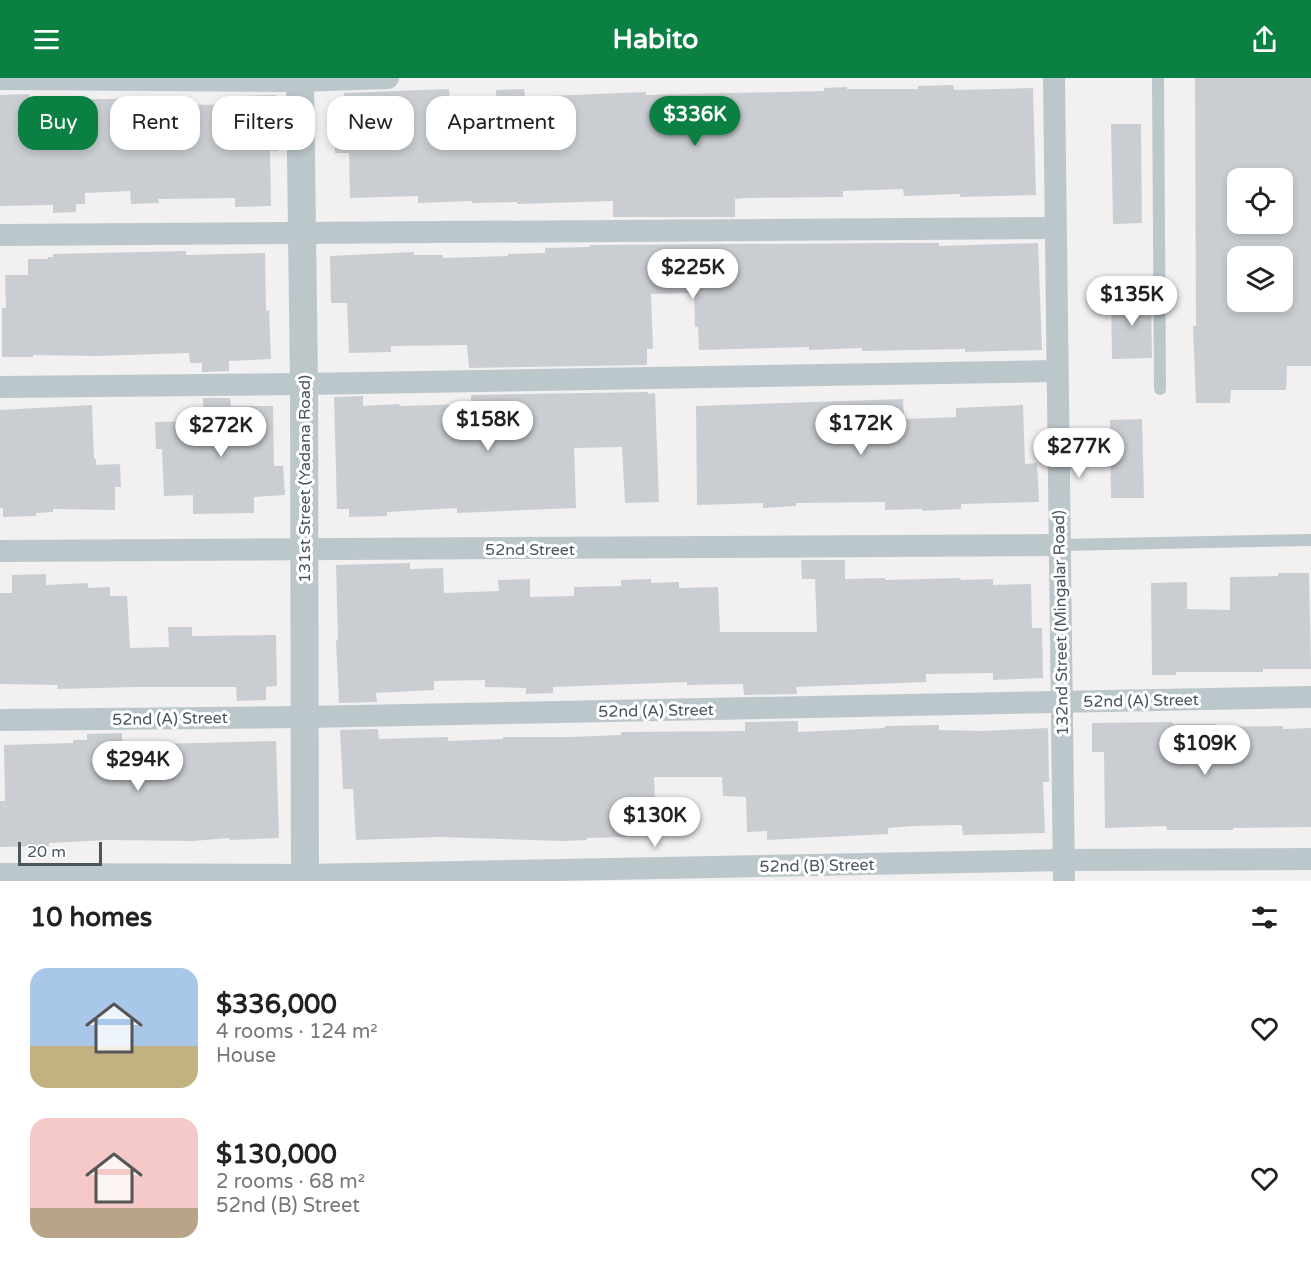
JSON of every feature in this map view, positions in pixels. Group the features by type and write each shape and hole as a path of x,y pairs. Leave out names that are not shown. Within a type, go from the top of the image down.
{"street":[{"path":"0,79 388,78"},
{"name":"132nd Street (Mingalar Road)","path":"1054,78 1064,871"},
{"name":"131st Street (Yadana Road)","path":"300,79 304,384 305,878"},
{"path":"0,235 1055,228"},
{"path":"0,387 1057,371"},
{"name":"52nd Street","path":"0,551 1060,545"},
{"name":"52nd (A) Street","path":"0,720 305,717 1311,697"},
{"name":"52nd (B) Street","path":"0,874 305,878 1064,871 1311,859"}],"lane":[{"path":"1158,78 1160,389"},
{"path":"1060,545 1311,540"}],"building":[{"path":"1195,78 1311,78 1311,366 1287,366 1286,390 1231,390 1230,403 1196,403 1193,326 1196,326"},
{"path":"953,85 954,90 1033,88 1036,195 904,196 903,189 843,191 843,197 735,199 735,217 613,217 613,201 517,204 517,202 472,203 472,201 418,203 418,196 350,198 349,153 335,153 335,150 414,150 414,96 344,96 344,93 449,89 449,96 426,96 426,150 576,150 576,96 549,96 646,92 646,95 824,91 824,88 847,87 847,89 918,89 918,86"},
{"path":"524,89 525,96 496,96 496,90"},
{"path":"29,94 29,96 18,96 18,150 98,150 98,99 110,99 110,150 200,150 200,105 212,105 212,150 278,150 270,151 271,206 235,207 235,198 158,199 159,203 131,204 130,191 85,193 85,204 76,204 76,212 53,213 53,205 0,206 0,95"},
{"path":"1111,124 1141,124 1142,223 1113,224"},
{"path":"939,243 939,246 1038,243 1042,350 862,351 862,348 809,350 809,347 699,350 698,327 695,327 694,293 651,294 653,349 647,349 647,365 469,368 467,345 391,346 391,352 349,353 347,303 331,303 330,256 414,252 414,255 443,255 443,258 508,256 508,254 545,253 545,248 590,247 590,245"},
{"path":"186,251 186,255 265,253 266,311 269,310 271,359 229,361 229,371 202,372 202,363 190,363 189,353 2,357 2,308 6,308 5,275 28,275 28,259 48,259 48,257 53,257 53,254"},
{"path":"1151,294 1152,358 1112,359 1111,295"},
{"path":"648,392 648,394 655,393 659,502 625,503 622,447 574,448 576,508 457,513 457,508 387,512 387,516 349,517 349,509 337,509 334,397 363,396 363,406 399,404 400,406 471,404 471,395"},
{"path":"203,398 230,398 231,406 273,406 274,466 283,466 285,495 254,497 254,513 193,514 193,495 164,496 162,449 156,449 155,422 204,421"},
{"path":"903,399 904,419 956,417 956,408 1023,405 1025,464 1037,463 1039,502 961,504 961,509 922,511 922,509 885,510 885,502 796,503 796,506 763,508 763,503 697,505 696,406"},
{"path":"92,405 96,465 120,464 121,487 115,487 115,510 53,509 53,512 36,513 36,516 3,517 3,508 0,508 0,410"},
{"path":"1142,419 1144,498 1111,498 1110,420"},
{"path":"801,560 845,560 845,579 960,578 961,580 993,579 993,585 1031,584 1032,628 1042,628 1043,678 993,680 993,673 926,674 926,682 796,687 797,694 744,695 743,684 687,685 687,682 553,687 553,693 526,694 526,688 485,687 485,680 434,681 434,690 376,693 377,702 339,703 336,565 410,563 410,569 443,568 444,593 499,591 498,580 530,579 530,597 574,596 574,587 621,586 621,580 651,579 651,583 679,582 679,588 718,587 720,632 817,632 815,579 802,579"},
{"path":"1278,573 1309,573 1311,669 1263,669 1263,672 1176,672 1176,675 1152,675 1151,583 1187,582 1187,609 1230,610 1230,577 1278,576"},
{"path":"46,574 46,585 88,583 88,588 110,587 110,596 127,596 130,648 169,647 168,627 192,627 192,636 276,635 277,686 266,687 266,700 237,701 236,687 57,689 58,685 0,684 0,593 12,593 12,575"},
{"path":"798,721 798,732 939,725 939,730 1048,728 1049,782 1043,782 1045,833 963,835 962,825 913,826 888,828 888,834 767,840 767,831 747,832 746,797 723,796 722,777 654,777 656,836 563,841 439,837 356,840 353,789 343,789 340,730 378,729 379,739 448,737 448,741 503,739 503,737 621,735 621,732 745,731 745,722"},
{"path":"1172,722 1173,724 1216,724 1216,727 1311,728 1311,827 1233,828 1233,830 1167,830 1166,826 1105,828 1104,752 1092,752 1092,723"},
{"path":"122,733 122,745 276,741 279,838 193,841 109,840 49,843 49,846 0,847 0,801 5,801 4,745 73,743 73,740 87,740 87,734"}]}
